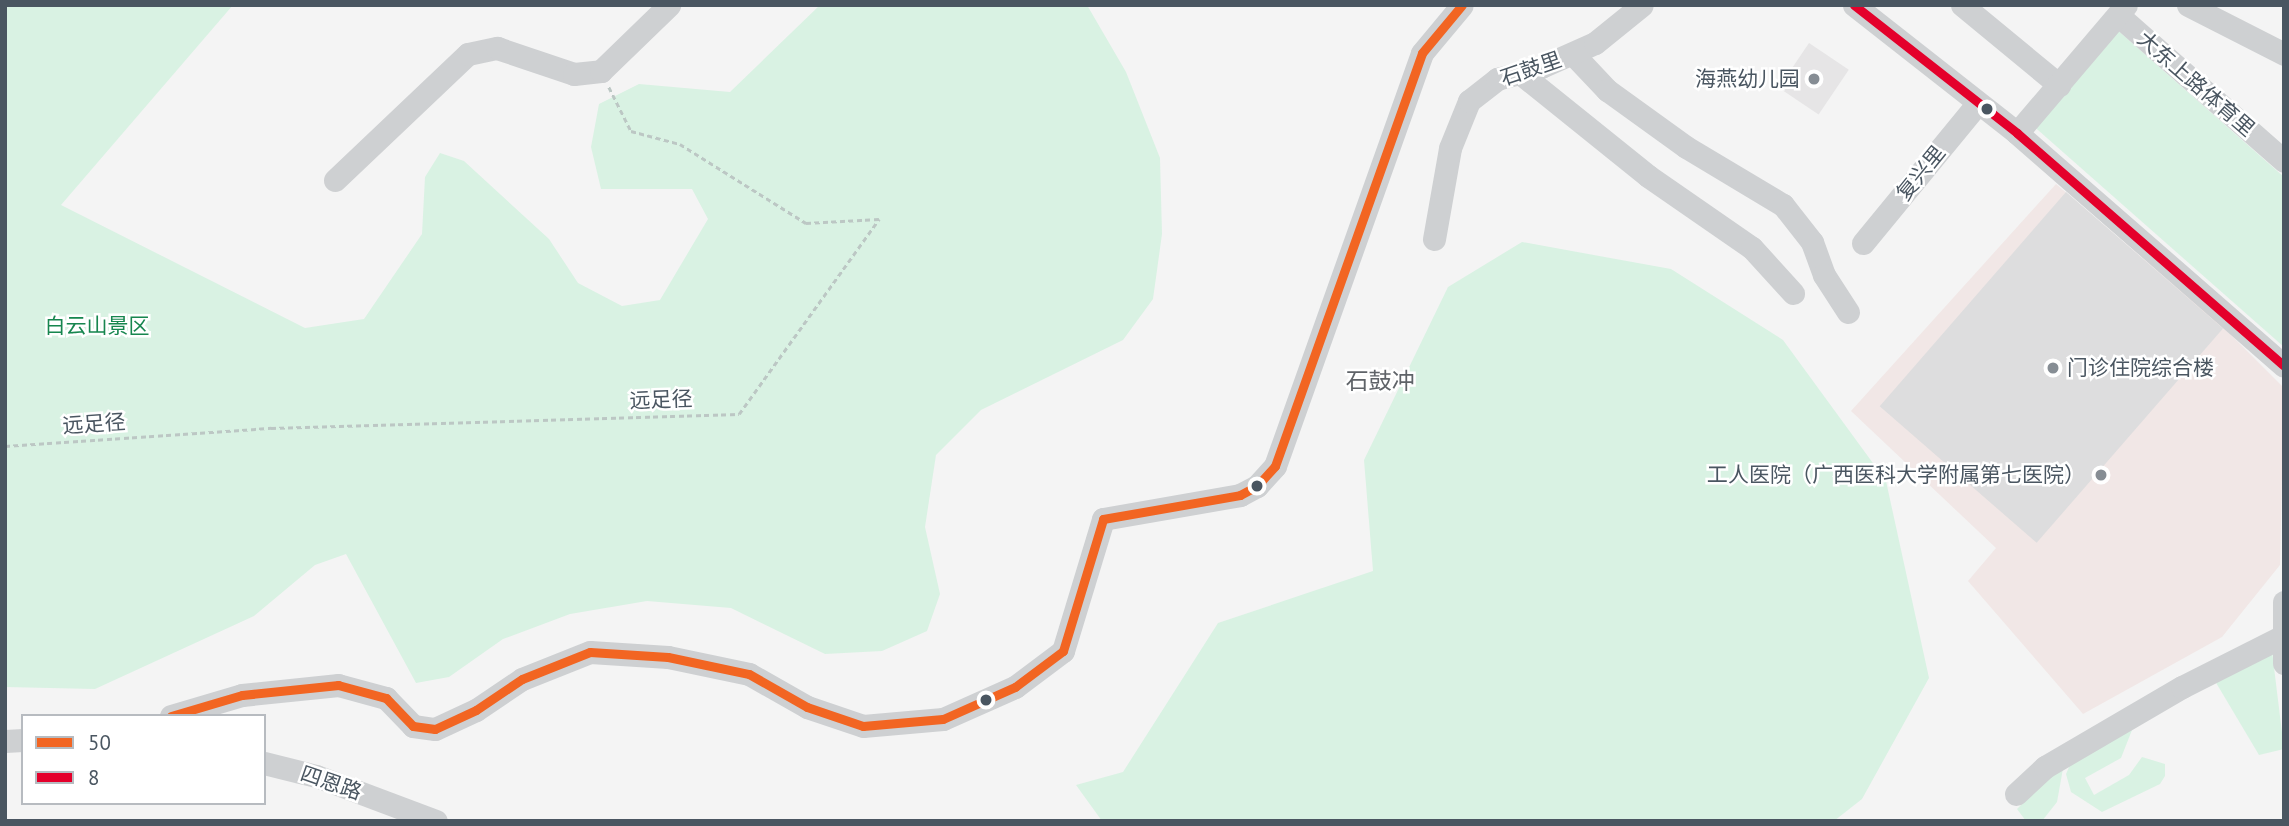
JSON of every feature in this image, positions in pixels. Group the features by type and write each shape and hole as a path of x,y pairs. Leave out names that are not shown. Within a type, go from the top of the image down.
{"street":[{"path":"335,180 468,54 497,48 574,74 601,71 669,5"},
{"path":"178,714 242,695 338,685 386,698 413,726 435,729 476,710 522,678 590,652 668,657 749,674 807,707 863,726 943,719 1015,687 1063,651 1103,519 1240,495 1257,486 1275,466 1422,53 1462,5"},
{"name":"石鼓里","path":"1434,239 1450,148 1469,101 1497,79 1573,54 1595,43 1642,5"},
{"path":"1854,5 1882,14 1978,103 2017,133 2284,366"},
{"path":"1962,5 2059,85"},
{"path":"2188,5 2284,54"},
{"path":"2017,133 2122,10"},
{"name":"大东上路体育里","path":"2122,10 2284,161"},
{"path":"1573,54 1607,90 1686,147 1783,205 1812,242 1824,275 1848,312"},
{"path":"1520,73 1647,176 1752,248 1793,293"},
{"name":"复兴里","path":"1864,243 1978,103"},
{"path":"2284,602 2281,637 2284,663"},
{"path":"2016,794 2045,767 2182,687 2281,637"},
{"name":"四恩路","path":"266,764 316,776 436,821"}],"path":[{"name":"远足径","path":"5,446 271,428 739,414 880,219 806,223 680,144 631,131 601,71"}],"shaded area":[{"name":"海燕幼儿园","path":"1809,43 1849,70 1819,115 1779,88"},
{"name":"工人医院（广西医科大学附属第七医院）","path":"2056,184 2224,328 2284,388 2280,565 2222,637 2083,714 1968,581 1996,548 1851,411"}],"green space":[{"name":"白云山景区","path":"5,5 233,5 61,205 305,328 364,319 422,234 425,177 440,153 464,161 549,239 578,283 622,306 660,300 708,219 692,189 601,189 591,147 599,104 639,84 730,92 820,5 1087,5 1126,72 1160,158 1162,234 1153,299 1123,340 981,410 936,455 925,527 940,594 927,631 882,651 825,654 731,608 647,601 570,614 503,639 449,677 416,683 346,554 315,565 254,616 95,689 5,687"},
{"path":"2114,27 2284,177 2284,347 2030,123"},
{"path":"1522,242 1671,269 1783,340 1886,481 1929,678 1862,799 1834,821 1102,821 1076,785 1123,772 1218,623 1373,571 1364,460 1448,287"},
{"path":"2272,651 2284,749 2259,755 2215,681"},
{"path":"2134,725 2121,758 2085,778 2094,795 2129,775 2142,757 2165,764 2165,776 2160,784 2102,812 2071,792 2066,774 2073,758"},
{"path":"2064,763 2057,802 2042,821 2026,821 2017,809"}],"building":[{"name":"门诊住院综合楼","path":"2066,192 2223,328 2037,543 1880,406"}],"transit line":[{"name":"50","path":"178,714 242,695 338,685 386,698 413,726 435,729 476,710 522,679 590,652 668,657 749,674 807,707 863,726 943,719 1015,687 1063,651 1103,519 1240,495 1257,486 1275,466 1422,53 1462,5"},
{"name":"8","path":"1854,5 2017,133 2284,366"}],"place":[{"name":"海燕幼儿园","path":"1814,79"},
{"name":"门诊住院综合楼","path":"2053,368"},
{"name":"工人医院（广西医科大学附属第七医院）","path":"2101,475"}],"district":[{"name":"石鼓冲","path":"1380,381"}]}
